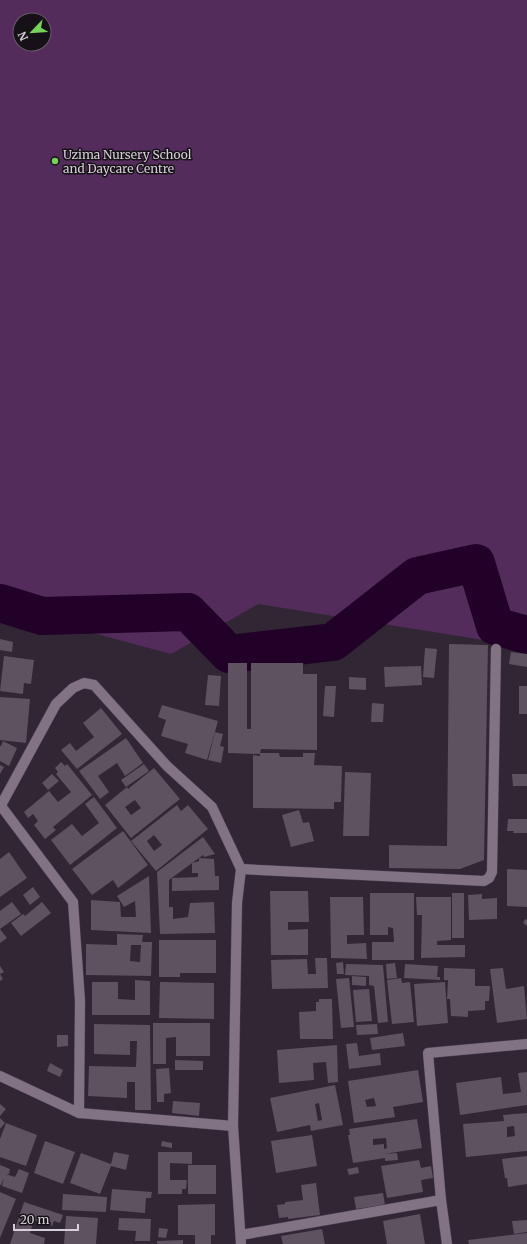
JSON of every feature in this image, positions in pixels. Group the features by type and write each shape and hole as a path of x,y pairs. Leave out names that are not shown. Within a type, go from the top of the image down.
{"street":[{"path":"241,870 484,881 489,878 492,872 496,649"},
{"path":"79,1113 80,1001 73,902 0,807 56,704 74,688 84,683 94,685 167,766 212,807 241,870 237,903 233,1126 241,1240 441,1200"},
{"path":"447,1244 441,1200 428,1053 527,1044"},
{"path":"0,1076 79,1113 233,1126"}],"shaded area":[{"path":"0,0 527,0 527,647 258,604 171,654 0,608"}],"building":[{"path":"0,639 13,642 12,652 0,650"},
{"path":"449,644 488,645 484,860 460,869 389,868 389,845 447,846"},
{"path":"425,648 437,649 434,678 423,677"},
{"path":"511,652 527,654 527,667 509,664"},
{"path":"4,656 34,660 31,684 24,683 23,694 0,691"},
{"path":"228,663 247,663 247,729 251,729 251,663 303,663 303,674 317,674 317,750 261,749 260,754 228,753"},
{"path":"421,666 422,685 385,687 384,667"},
{"path":"208,675 221,676 219,706 205,705"},
{"path":"349,677 366,678 366,690 349,689"},
{"path":"325,686 336,686 334,717 323,716"},
{"path":"519,686 527,686 527,714 519,714"},
{"path":"0,697 30,699 26,743 0,740"},
{"path":"372,703 384,704 383,722 371,722"},
{"path":"162,705 218,721 207,760 185,753 188,744 161,736 166,720 158,717"},
{"path":"101,708 122,734 77,769 61,750 70,743 76,751 94,737 83,723"},
{"path":"215,732 223,734 220,746 224,747 221,763 208,760"},
{"path":"126,738 143,763 125,776 117,763 98,776 109,792 100,799 79,771"},
{"path":"3,741 17,748 9,766 0,761 0,746"},
{"path":"260,753 279,753 280,757 303,757 303,753 315,753 314,765 342,766 341,802 334,802 334,809 253,808 253,755 260,756"},
{"path":"61,762 65,766 67,764 92,795 53,827 56,830 45,839 34,825 38,821 33,814 28,818 24,812 49,791 58,802 71,792 56,774 58,772 55,768"},
{"path":"144,764 149,771 126,787 121,780"},
{"path":"0,765 4,767 0,774"},
{"path":"154,768 180,799 131,838 105,805 127,787 128,789","holes":["135,800 141,808 131,815 125,807"]},
{"path":"345,772 371,773 369,836 343,836"},
{"path":"52,774 59,781 48,790 42,783"},
{"path":"512,774 527,774 527,786 513,786"},
{"path":"94,797 117,828 70,865 51,840 72,824 82,836 99,823 85,804"},
{"path":"177,805 181,811 188,805 208,829 156,871 131,841","holes":["154,835 162,845 154,851 147,841"]},
{"path":"299,810 303,823 309,822 314,841 291,847 282,815"},
{"path":"508,819 527,819 527,833 513,833 514,831 507,831"},
{"path":"123,831 148,865 118,888 113,880 92,895 72,869"},
{"path":"203,837 215,854 204,857 203,855 169,880 169,907 173,907 173,919 188,917 190,903 214,902 215,933 160,934 157,872"},
{"path":"9,852 27,878 0,897 0,859"},
{"path":"199,858 214,859 215,876 219,876 219,890 172,891 172,878 198,877 198,873 192,873 192,863 199,861"},
{"path":"507,869 527,870 527,907 507,906"},
{"path":"149,876 151,933 91,930 91,900 120,902 121,917 136,917 135,901 124,907 117,896"},
{"path":"33,887 40,897 30,905 23,895"},
{"path":"270,891 308,891 309,922 288,922 288,930 308,929 308,955 271,955"},
{"path":"370,893 414,893 414,960 372,960 372,942 394,942 393,928 388,927 388,935 370,935"},
{"path":"452,893 464,893 464,938 452,938"},
{"path":"482,894 482,899 497,898 497,919 469,920 468,895"},
{"path":"330,897 363,897 364,935 347,935 347,944 366,943 367,959 331,958"},
{"path":"416,897 451,897 451,940 437,941 437,945 465,945 465,957 421,958 422,915 417,915"},
{"path":"12,902 21,914 0,929 0,911"},
{"path":"42,902 51,913 21,936 11,923 23,914 25,916"},
{"path":"525,919 527,920 527,926 523,923"},
{"path":"0,929 7,938 0,943"},
{"path":"117,934 143,935 142,942 152,942 151,976 86,975 86,944 117,945","holes":["131,945 141,945 140,962 130,961"]},
{"path":"159,940 216,940 216,973 180,973 180,977 159,977"},
{"path":"315,958 327,958 328,988 272,989 271,960 307,959 308,974 316,974"},
{"path":"343,962 344,974 337,974 336,963"},
{"path":"395,963 397,978 387,979 386,964"},
{"path":"346,964 383,965 388,1022 378,1023 374,986 369,985 369,976 345,975"},
{"path":"405,964 438,966 437,977 440,977 440,980 404,978"},
{"path":"0,966 4,972 0,974"},
{"path":"444,968 475,969 475,986 490,986 489,1001 485,1001 485,1010 468,1011 468,1017 451,1016 450,999 447,999 448,980 444,980"},
{"path":"503,968 506,989 524,986 527,1019 497,1023 490,969"},
{"path":"0,974 3,979 0,981"},
{"path":"352,976 366,977 366,986 352,985"},
{"path":"349,978 354,1027 341,1028 336,979"},
{"path":"401,978 402,983 410,982 414,1022 392,1024 387,980"},
{"path":"135,980 150,981 150,1015 92,1015 92,982 118,982 118,999 135,1000"},
{"path":"160,982 214,983 214,1019 159,1018"},
{"path":"445,982 448,1023 417,1026 414,984"},
{"path":"369,989 372,1021 356,1022 353,990"},
{"path":"319,999 332,999 333,1039 300,1039 299,1012 316,1011 316,1002 319,1002"},
{"path":"153,1023 210,1023 210,1056 176,1056 176,1037 166,1038 166,1064 153,1064"},
{"path":"94,1024 150,1025 151,1110 135,1110 135,1082 127,1082 127,1098 88,1096 89,1066 136,1067 137,1041 130,1041 130,1055 94,1054"},
{"path":"377,1024 378,1034 357,1035 356,1025"},
{"path":"403,1033 405,1046 372,1050 370,1038"},
{"path":"57,1035 68,1035 68,1046 57,1047"},
{"path":"357,1043 359,1056 380,1053 381,1065 349,1069 346,1044"},
{"path":"337,1045 338,1082 328,1083 326,1062 313,1063 314,1080 279,1083 277,1050"},
{"path":"175,1060 203,1061 203,1070 175,1070"},
{"path":"50,1063 63,1070 60,1077 47,1071"},
{"path":"169,1068 171,1093 164,1094 164,1102 157,1102 156,1069"},
{"path":"418,1070 423,1102 393,1107 395,1117 354,1123 348,1081","holes":["374,1098 376,1106 367,1107 365,1100"]},
{"path":"527,1072 527,1105 460,1115 456,1083 501,1077 503,1094 521,1092 518,1073"},
{"path":"335,1085 343,1125 311,1131 310,1125 277,1132 270,1098","holes":["319,1103 322,1120 318,1121 315,1104"]},
{"path":"173,1101 200,1103 199,1116 172,1113"},
{"path":"0,1104 6,1109 0,1116"},
{"path":"527,1113 527,1151 466,1157 463,1124 504,1121 503,1115","holes":["514,1126 515,1136 507,1137 507,1127"]},
{"path":"0,1118 5,1123 0,1129"},
{"path":"417,1119 422,1148 384,1154 397,1153 398,1160 385,1161 385,1158 353,1163 348,1135 350,1135 349,1129","holes":["386,1138 387,1148 384,1149 384,1144 373,1145 373,1139"]},
{"path":"6,1123 37,1135 26,1166 0,1157 0,1139"},
{"path":"312,1135 317,1166 276,1173 271,1141"},
{"path":"45,1141 75,1152 63,1184 34,1173"},
{"path":"162,1141 172,1143 172,1148 161,1146"},
{"path":"114,1152 129,1155 126,1170 111,1166 100,1194 70,1183 81,1153 111,1164"},
{"path":"158,1152 192,1152 192,1164 170,1163 170,1180 187,1180 186,1189 182,1189 182,1194 158,1194"},
{"path":"527,1156 527,1184 508,1187 502,1159"},
{"path":"419,1160 421,1168 431,1166 433,1178 421,1180 423,1192 387,1198 381,1166"},
{"path":"0,1165 10,1169 9,1174 6,1174 15,1177 19,1169 29,1173 22,1193 2,1186 4,1178 0,1185"},
{"path":"188,1165 216,1165 216,1194 188,1194"},
{"path":"358,1167 359,1173 349,1175 347,1169"},
{"path":"316,1183 320,1215 288,1219 288,1217 279,1218 277,1205 285,1204 285,1202 303,1200 301,1185"},
{"path":"112,1189 152,1192 151,1198 146,1198 145,1213 110,1210"},
{"path":"0,1192 16,1199 0,1238"},
{"path":"383,1193 385,1205 356,1209 354,1197"},
{"path":"63,1194 107,1197 106,1212 62,1210"},
{"path":"24,1202 63,1215 60,1223 54,1221 52,1226 34,1220 30,1233 45,1238 44,1244 10,1244"},
{"path":"215,1204 215,1235 211,1235 211,1244 195,1244 195,1235 178,1235 178,1205"},
{"path":"420,1214 425,1244 387,1244 383,1221"},
{"path":"66,1216 98,1218 96,1244 64,1244"},
{"path":"119,1218 151,1219 150,1241 135,1241 136,1231 118,1230"},
{"path":"527,1220 527,1232 514,1234 512,1221"},
{"path":"159,1228 168,1229 166,1238 158,1237"},
{"path":"322,1229 325,1244 283,1244 281,1236"},
{"path":"527,1233 527,1244 469,1244 468,1240"},
{"path":"183,1240 183,1244 157,1244 157,1241"}],"waterway":[{"path":"0,603 42,616 188,612 229,654 333,642 417,576 476,563 495,626 527,635"}],"place":[{"name":"Uzima Nursery School and Daycare Centre","path":"55,161"}]}
